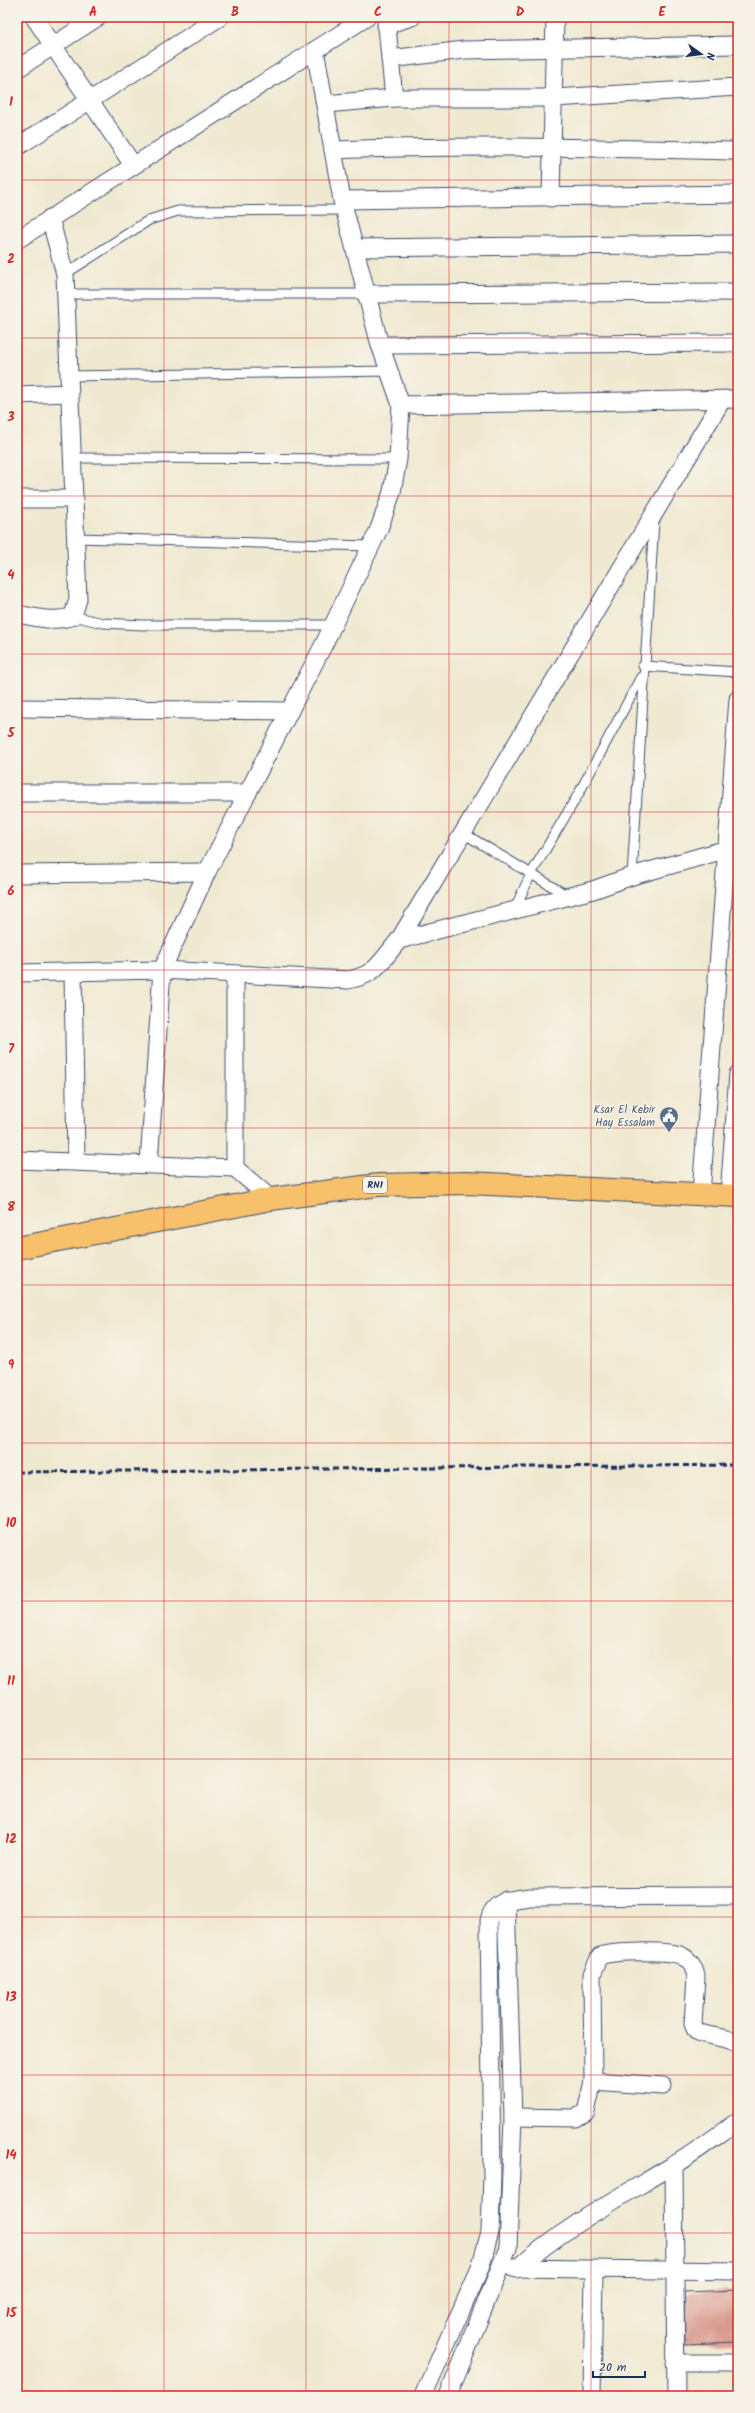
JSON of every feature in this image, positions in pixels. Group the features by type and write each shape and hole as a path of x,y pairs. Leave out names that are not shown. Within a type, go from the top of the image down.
{"main road":[{"name":"RN1","path":"17,1248 271,1199 378,1185 467,1183 734,1196"}],"street":[{"path":"34,17 133,165"},
{"path":"17,69 98,17"},
{"path":"17,147 220,17"},
{"path":"17,240 367,17"},
{"path":"394,98 386,21 412,17"},
{"path":"551,198 555,17"},
{"path":"390,59 464,50 738,45"},
{"path":"149,1163 162,970 207,872 290,711 371,546 392,492 398,459 401,405 380,345 366,294 356,248 343,205 326,104 315,50"},
{"path":"326,104 394,98 554,98 738,87"},
{"path":"333,150 396,147 552,147 738,151"},
{"path":"343,205 551,198 738,194"},
{"path":"17,614 50,619 65,619 73,616 78,599 74,458 68,376 67,294 65,274 50,218"},
{"path":"356,248 738,244"},
{"path":"366,294 738,292"},
{"path":"380,345 738,343"},
{"path":"17,395 70,393"},
{"path":"401,405 730,400"},
{"path":"17,973 162,970 320,980 364,977 374,970 399,940 654,514 730,400"},
{"path":"17,499 75,499"},
{"path":"701,1194 733,848 738,699"},
{"path":"17,708 290,711"},
{"path":"17,793 248,793"},
{"path":"399,940 568,896 632,876 733,848"},
{"path":"17,874 207,872"},
{"path":"73,972 76,1161"},
{"path":"234,974 235,1168"},
{"path":"734,1196 738,1074"},
{"path":"17,1160 149,1163 235,1168 271,1199"},
{"path":"423,2396 480,2268 487,2246 492,2208 489,1921 493,1908 506,1900 560,1896 738,1896"},
{"path":"448,2396 509,2268 508,2248 513,2116 506,1900"},
{"path":"513,2116 576,2118 586,2112 594,2081 592,1974 600,1956 611,1952 670,1953 686,1958 694,1968 696,1976 693,2024 696,2031 709,2037 729,2039 738,2043"},
{"path":"594,2081 663,2086"},
{"path":"509,2268 538,2251 584,2217 674,2165 738,2121"},
{"path":"674,2165 676,2396"},
{"path":"480,2268 674,2272 738,2271"},
{"path":"592,2396 594,2271"},
{"path":"675,2362 738,2362"}],"lane":[{"path":"65,274 149,220 178,211 343,205"},
{"path":"67,294 366,294"},
{"path":"68,376 389,371"},
{"path":"74,458 398,459"},
{"path":"632,876 643,670 654,514"},
{"path":"76,538 371,546"},
{"path":"73,616 103,623 143,625 333,625"},
{"path":"643,670 738,672"},
{"path":"514,910 531,874 579,793 643,670"},
{"path":"462,834 568,896"}],"building":[{"path":"738,2290 738,2342 685,2344 684,2292"}],"railway":[{"path":"17,1472 738,1465"}],"place":[{"name":"Ksar El Kebir Hay Essalam","path":"669,1133"}]}
